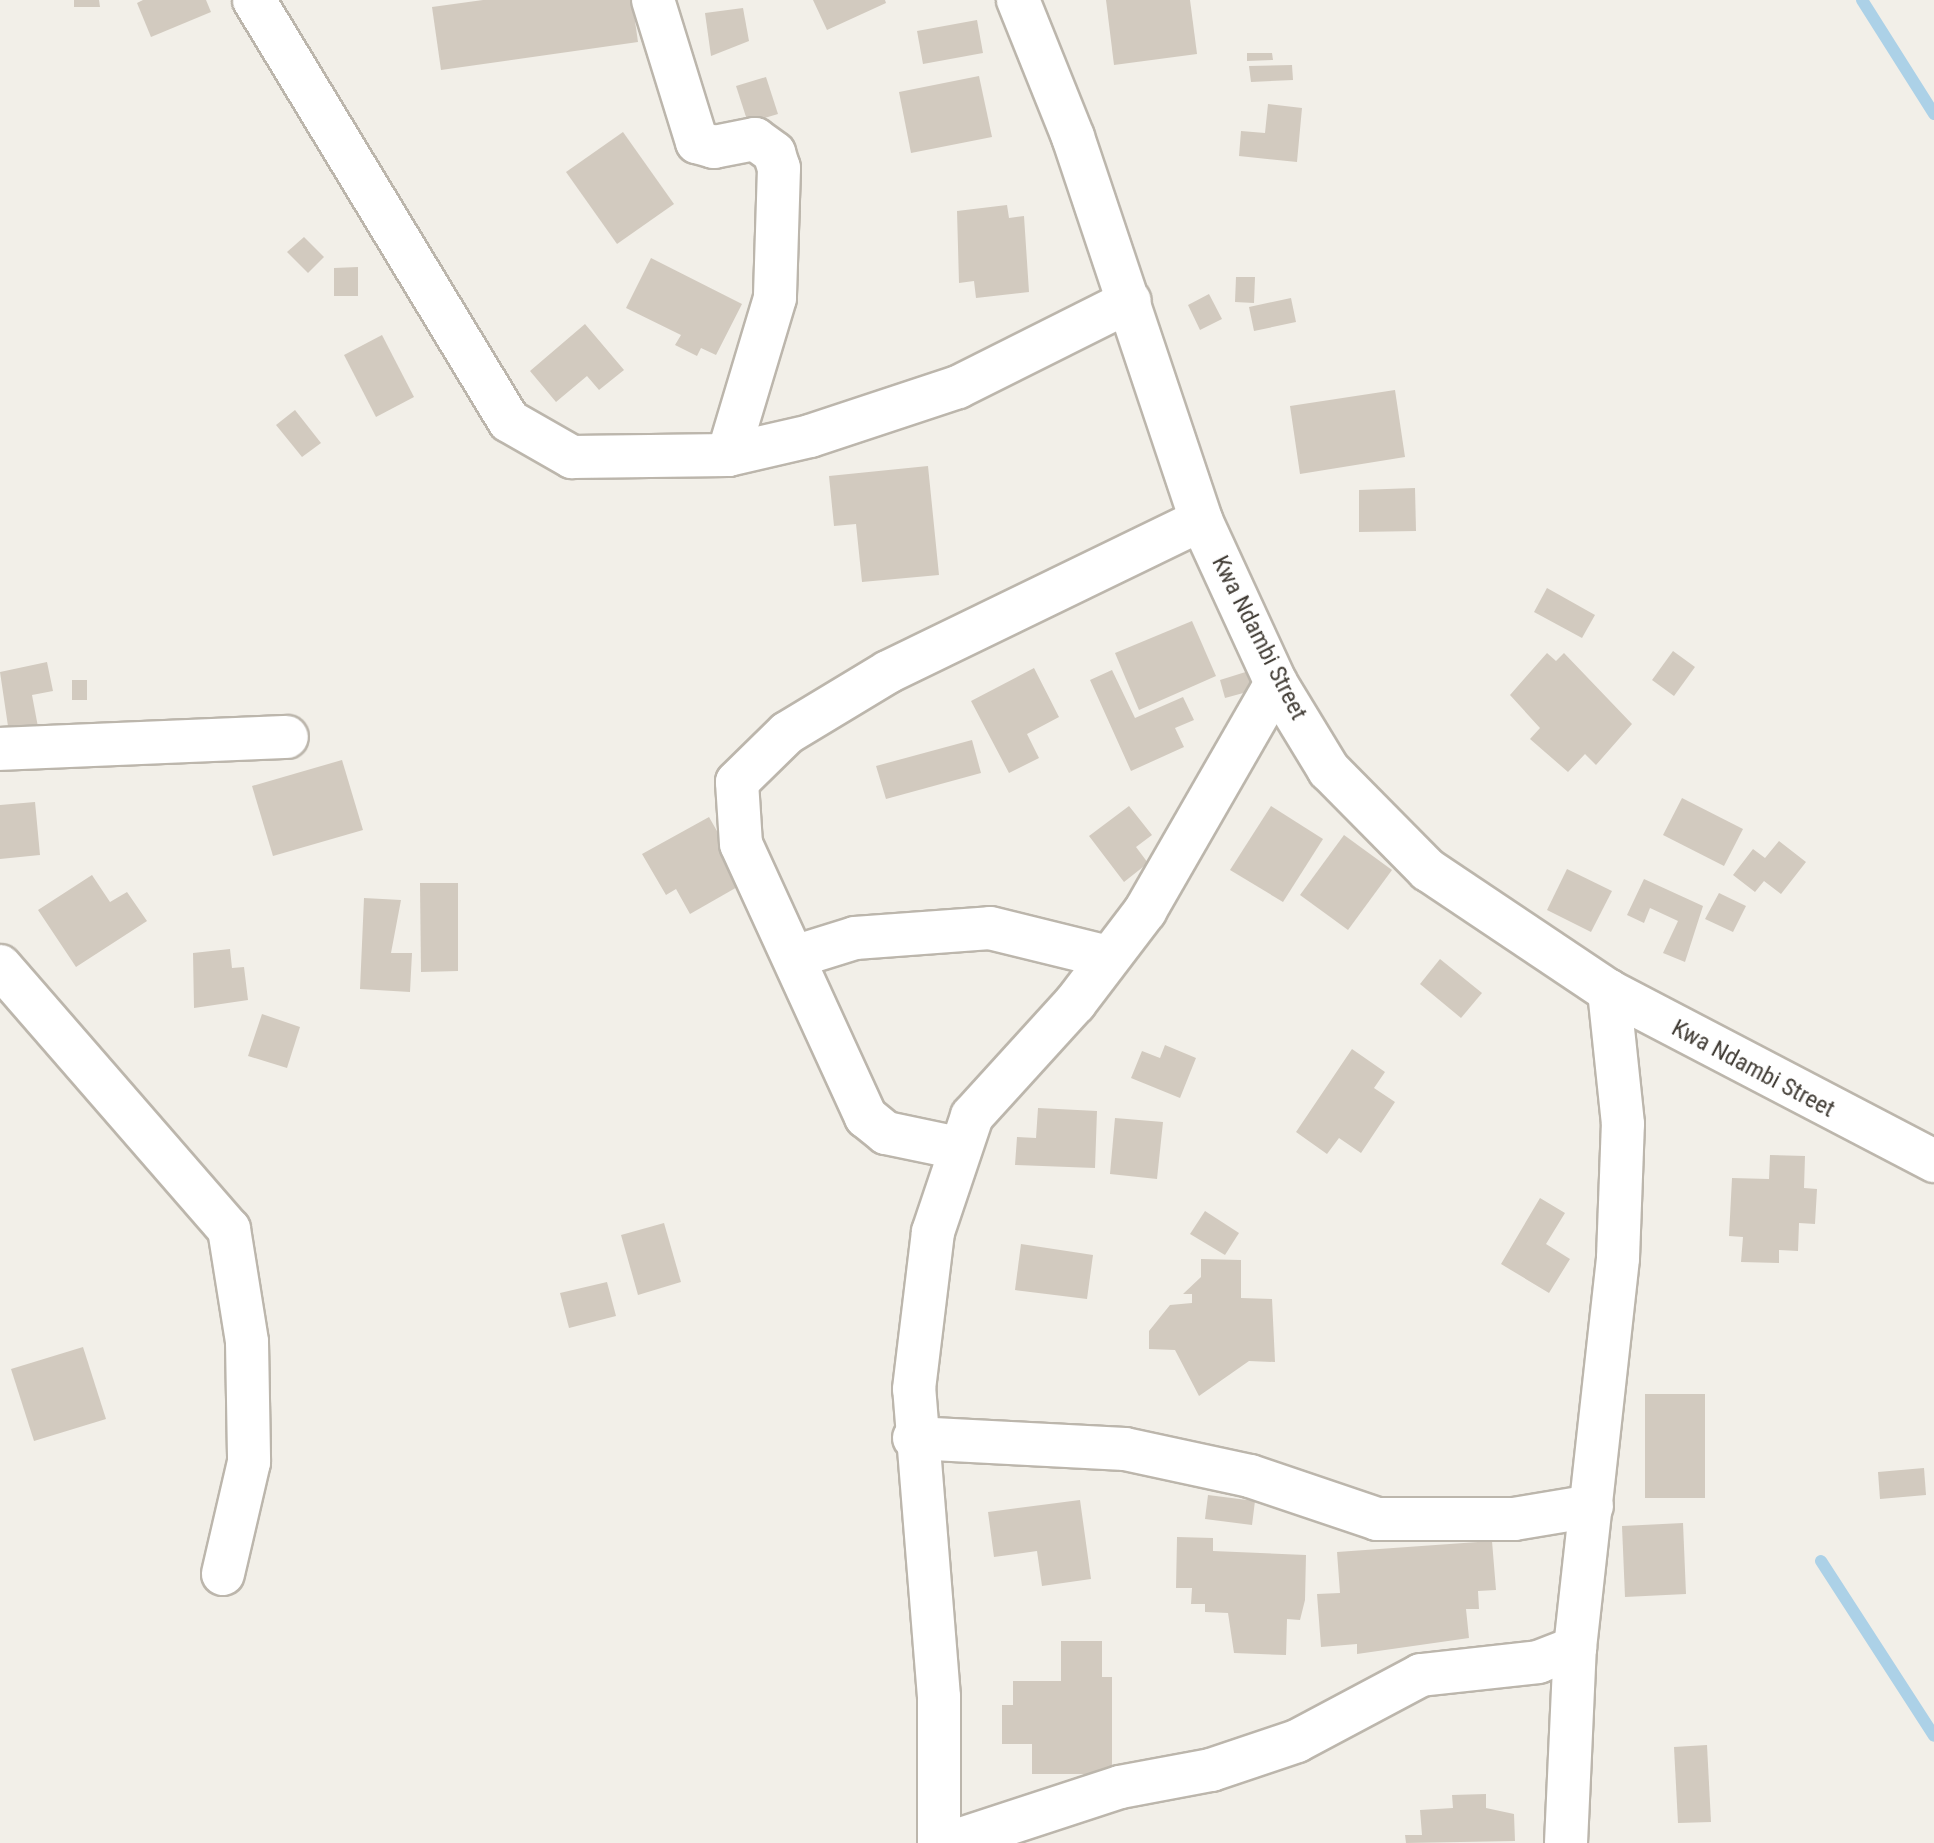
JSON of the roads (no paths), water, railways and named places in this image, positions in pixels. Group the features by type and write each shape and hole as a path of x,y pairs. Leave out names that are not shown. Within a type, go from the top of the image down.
{"street":[{"path":"254,0 509,421 572,457 728,455 901,409 1023,358 1130,301"},
{"path":"653,0 697,142 714,147 755,139 774,153 779,168 775,298 728,455"},
{"name":"Kwa Ndambi Street","path":"1018,0 1130,301 1201,520 1276,683 1329,770 1428,870 1609,991 1934,1161"},
{"path":"958,1148 886,1133 866,1117 741,844 734,808 737,782 760,754 888,672 1201,520"},
{"path":"939,1843 939,1697 914,1438 917,1329 933,1232 958,1148 993,1087 1066,1013 1145,911 1276,683"},
{"path":"0,749 287,737"},
{"path":"794,957 855,938 990,928 1108,957"},
{"path":"0,966 229,1229 247,1342 249,1462 223,1574"},
{"path":"1566,1843 1575,1648 1592,1506 1623,1124 1609,991"},
{"path":"914,1438 1125,1449 1250,1476 1377,1519 1514,1519 1592,1506"},
{"path":"949,1843 1120,1787 1211,1770 1297,1741 1421,1675 1538,1662 1575,1648"}],"waterway":[{"path":"1862,0 1934,114"},
{"path":"1821,1561 1934,1736"}]}
